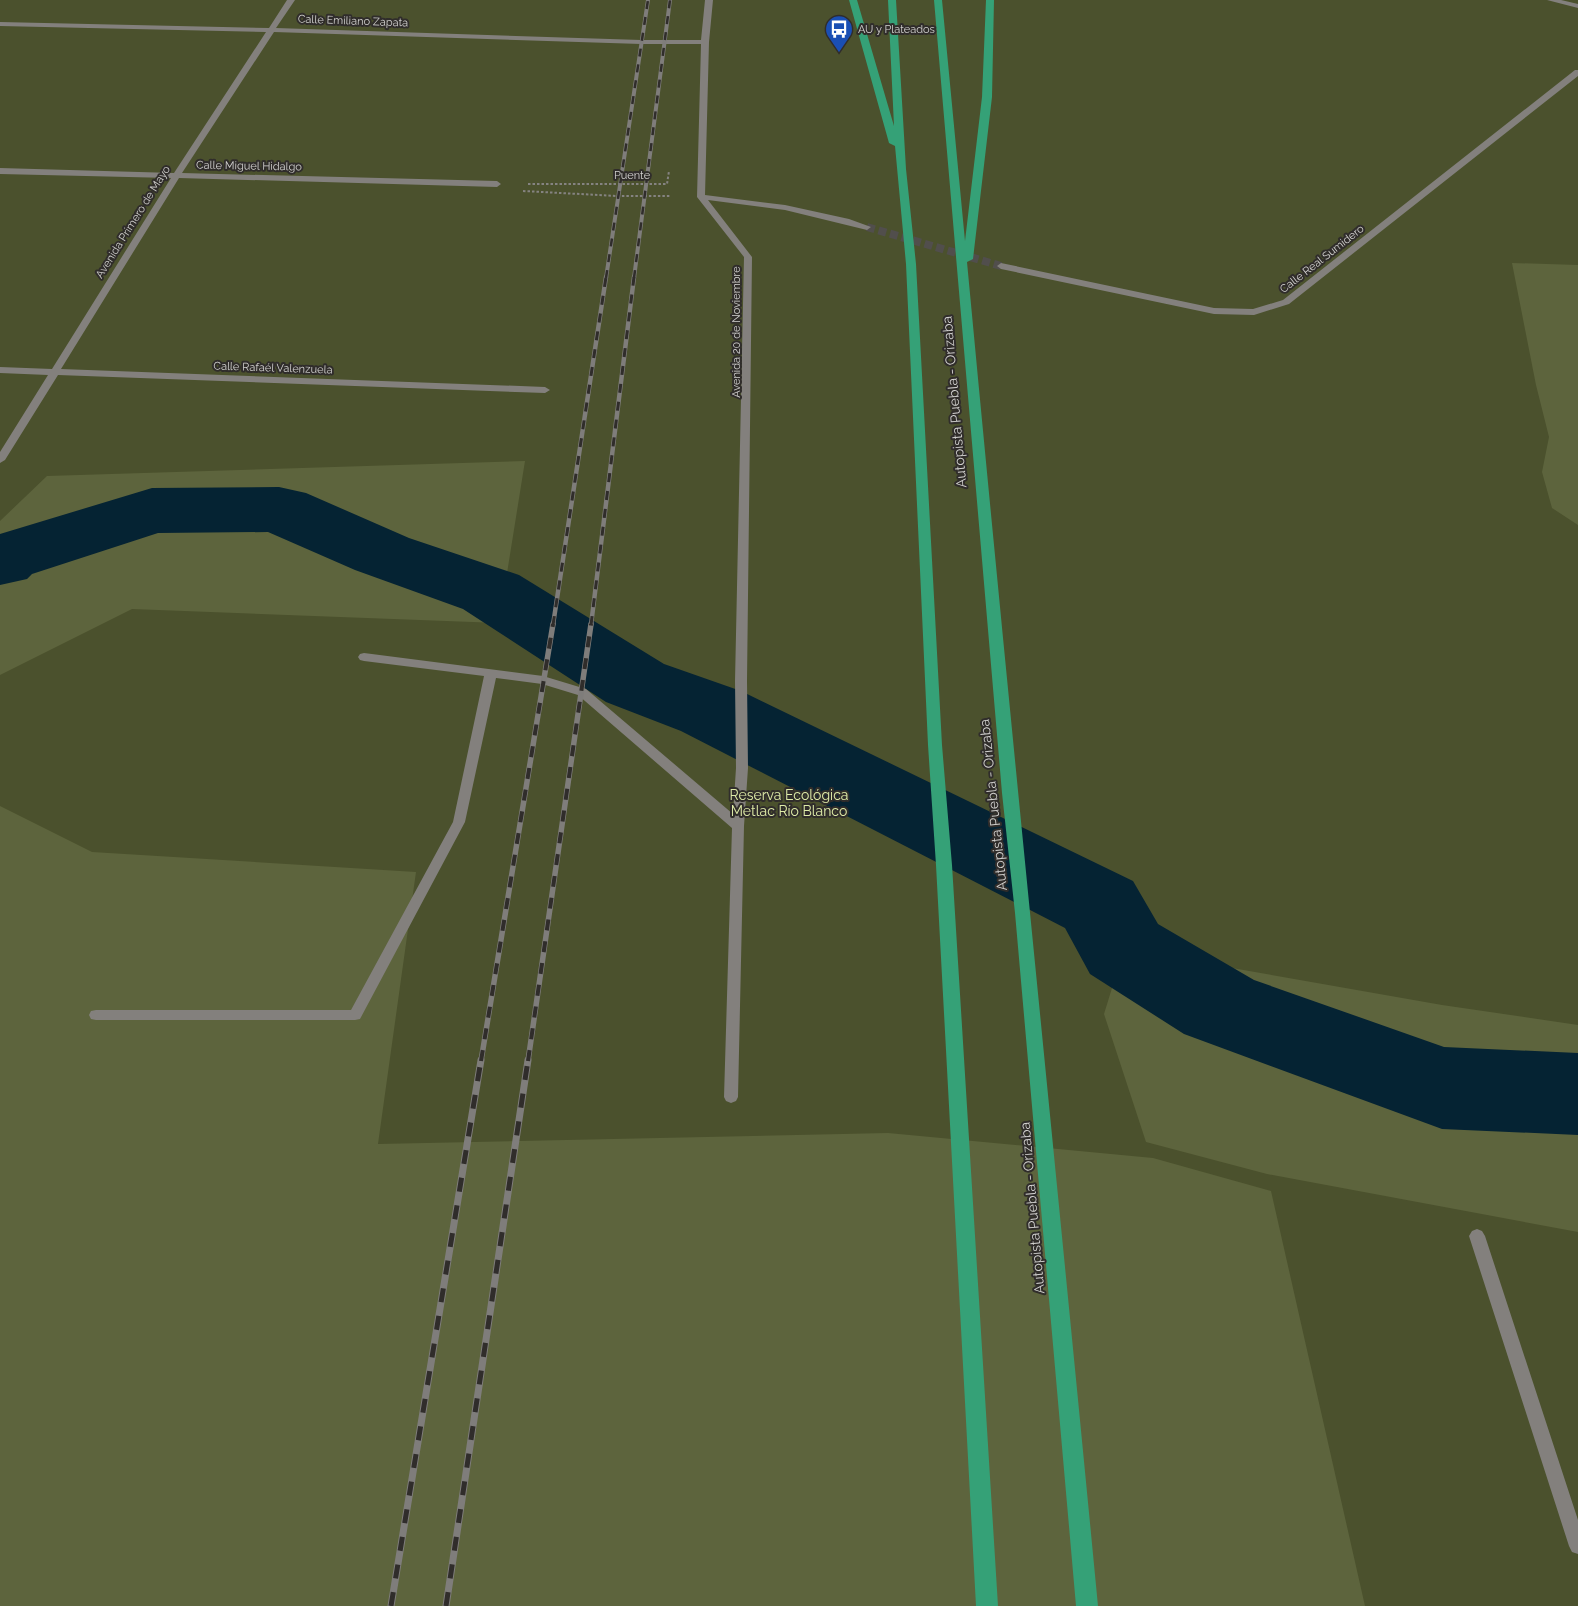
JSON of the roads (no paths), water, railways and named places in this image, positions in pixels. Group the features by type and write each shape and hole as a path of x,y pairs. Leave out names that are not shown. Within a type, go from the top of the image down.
{"highway":[{"path":"854,0 901,169"},
{"path":"892,0 901,169 911,264 935,744 944,865 987,1606"},
{"name":"Autopista Puebla - Orizaba","path":"938,0 1009,793 1023,913 1087,1606"},
{"path":"963,295 987,97 990,0"}],"street":[{"name":"Avenida Primero de Mayo","path":"0,460 176,176 291,0"},
{"path":"710,0 705,42 701,197 744,200 809,211 867,228"},
{"path":"1551,0 1578,6"},
{"name":"Calle Emiliano Zapata","path":"0,24 705,42"},
{"name":"Calle Real Sumidero","path":"1001,266 1214,311 1254,312 1286,302 1578,72"},
{"name":"Calle Miguel Hidalgo","path":"0,171 497,184"},
{"name":"Avenida 20 de Noviembre","path":"701,197 748,257 741,680 742,768 738,826 731,1097"},
{"name":"Calle Rafaél Valenzuela","path":"0,370 545,390"},
{"path":"364,657 543,680 582,692 738,826"},
{"path":"96,1015 355,1015 459,822 491,672"},
{"path":"1477,1236 1578,1546"}],"waterway":[{"path":"0,562 5,557 152,511 279,509 382,554 491,592 635,683 711,711 1100,905 1124,949 1219,1007 1442,1088 1578,1094"}],"tunnel":[{"path":"867,227 1001,266"}],"railway":[{"path":"606,278 648,0"},
{"path":"634,278 670,0"},
{"path":"553,625 606,277"},
{"path":"591,625 634,277"},
{"path":"481,1061 553,624"},
{"path":"528,1061 591,624"},
{"path":"391,1606 481,1060"},
{"path":"446,1606 528,1060"}],"place":[{"name":"AU y Plateados","path":"839,53"}],"park label":[{"name":"Reserva Ecológica Metlac Río Blanco","path":"789,804"}]}
